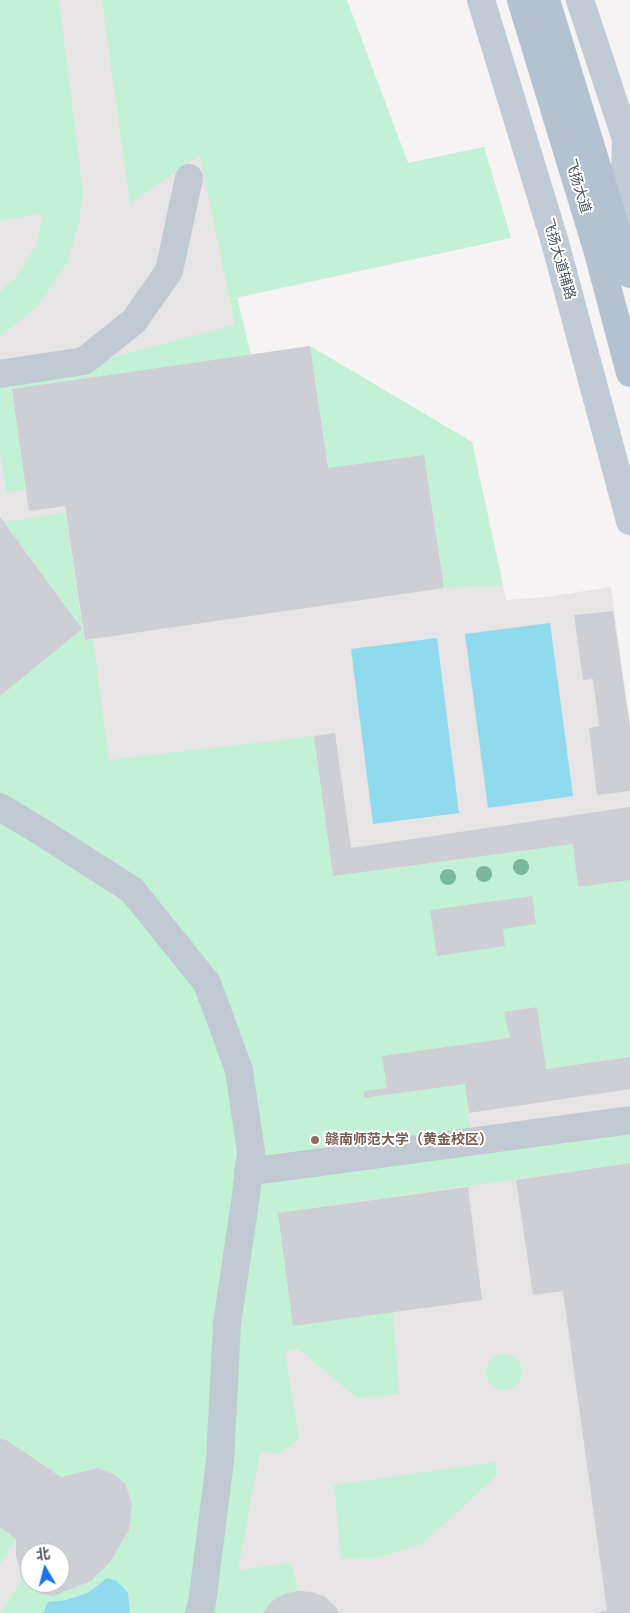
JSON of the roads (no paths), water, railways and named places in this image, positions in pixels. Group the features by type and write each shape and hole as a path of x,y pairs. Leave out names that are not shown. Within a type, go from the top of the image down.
{"main road":[{"name":"飞扬大道","path":"521,0 598,249 630,373"},
{"name":"飞扬大道","path":"546,0 627,262"}],"street":[{"name":"飞扬大道辅路","path":"481,0 554,239 625,487 630,521"},
{"path":"580,0 628,144 627,262"},
{"path":"0,374 84,361 134,321 169,271 190,178"},
{"path":"0,807 132,890 207,983 239,1070 250,1152 227,1324 220,1461 202,1603 199,1613"},
{"path":"248,1172 630,1120"}],"water":[{"path":"550,623 573,796 488,808 465,634"},
{"path":"437,638 459,813 373,824 351,649"},
{"path":"107,1578 117,1581 128,1593 130,1613 43,1613 48,1602 66,1600 88,1593"}],"place":[{"name":"赣南师范大学（黄金校区）","path":"315,1140"}]}
